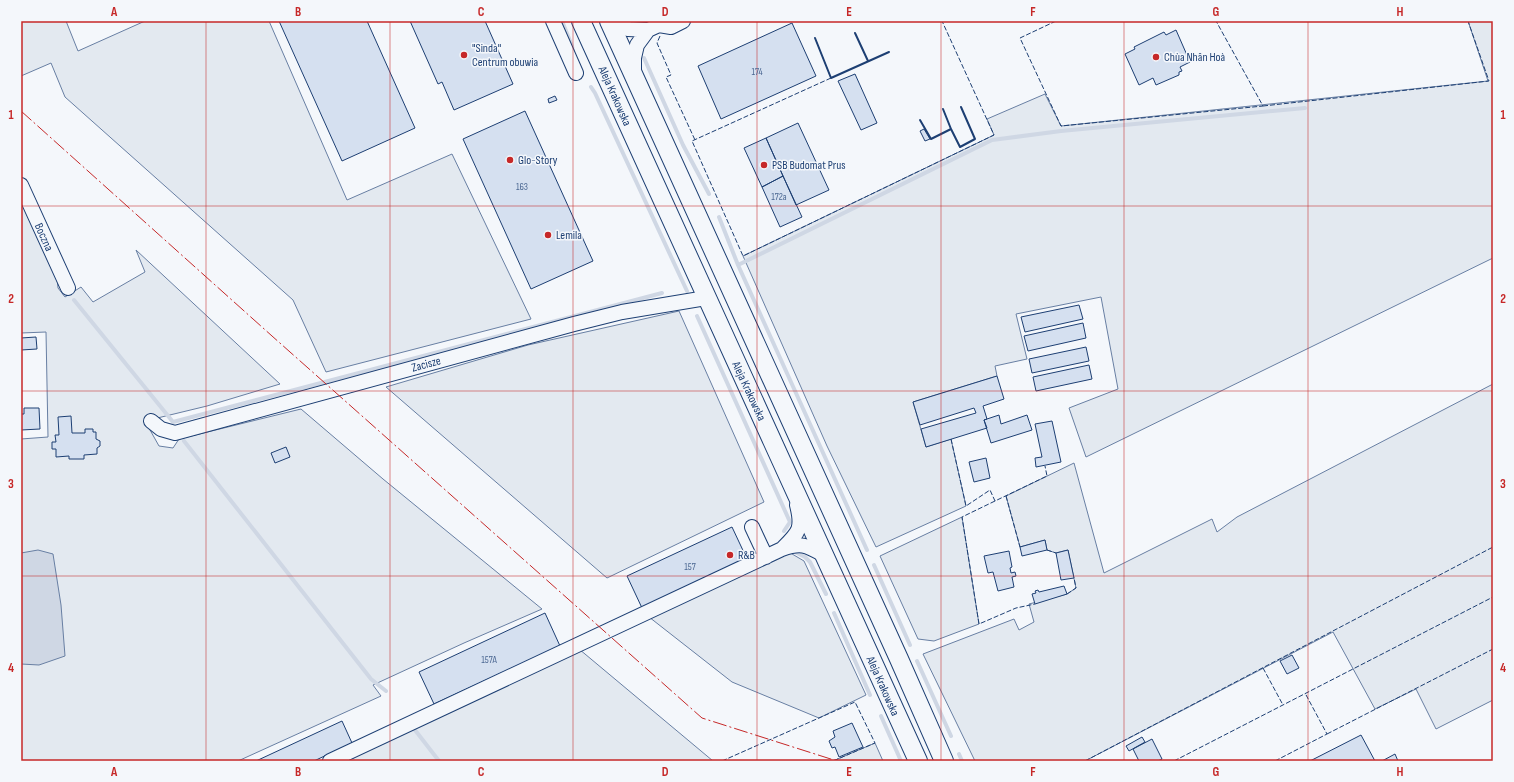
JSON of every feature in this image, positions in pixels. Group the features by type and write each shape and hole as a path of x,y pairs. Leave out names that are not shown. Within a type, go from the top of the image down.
{"main road":[{"name":"Aleja Krakowska","path":"581,21 918,761"},
{"name":"Aleja Krakowska","path":"608,21 944,761"}],"street":[{"path":"553,21 576,72"},
{"path":"617,21 628,29 648,30 659,25 671,27 683,21"},
{"path":"634,77 634,58 637,45 648,30"},
{"name":"Boczna","path":"21,185 68,288"},
{"name":"Zacisze","path":"151,421 161,429 175,433 574,324 622,312 706,298"},
{"path":"782,549 799,530 800,520 794,489"},
{"path":"752,528 766,557"},
{"path":"330,761 782,549 801,544 809,546 824,555"}],"shaded area":[{"path":"21,21 66,21 78,51 145,21 269,21 347,200 452,154 531,319 326,372 293,300 65,97 51,63 21,76"},
{"path":"1468,21 1493,21 1493,258 1086,457 1069,408 1118,389 1101,297 1016,314 1027,359 995,366 997,376 913,402 926,447 951,439 966,506 876,547 827,446 743,256 994,135 987,119 1045,94 1061,126 1488,81"},
{"path":"21,199 57,278 58,288 65,297 81,287 93,302 145,272 136,250 280,384 207,406 145,421 159,446 173,448 179,439 301,409 383,479 542,609 373,685 381,696 238,761 21,761 21,439 48,437 46,332 21,333"},
{"path":"679,311 764,502 607,578 386,387 528,345"},
{"path":"1493,384 1493,700 1436,729 1416,689 1375,709 1333,632 1085,761 975,761 923,654 1014,619 1019,630 1034,622 1029,604 1067,594 1076,588 1068,550 1056,553 1047,550 1045,540 1020,547 1006,496 1074,463 1104,573 1212,519 1217,532 1237,517"},
{"path":"962,517 979,624 934,641 918,639 880,556"},
{"path":"38,550 53,554 61,605 65,656 39,665 21,664 21,553"},
{"path":"787,551 804,561 866,695 819,718 732,682 649,617"},
{"path":"579,649 713,761 337,761"},
{"path":"875,743 883,761 833,761"}],"building":[{"path":"279,21 367,21 415,128 342,161"},
{"path":"410,21 485,21 513,84 454,110 442,82 438,84"},
{"path":"792,23 816,76 721,119 698,66"},
{"path":"1176,30 1190,62 1180,67 1182,71 1179,72 1179,75 1156,85 1153,78 1139,85 1125,54 1135,49 1134,47 1164,32 1166,35"},
{"path":"855,74 877,123 861,130 838,81"},
{"path":"555,96 557,100 549,103 548,99"},
{"path":"525,111 593,261 531,289 463,139"},
{"path":"798,123 829,190 796,205 766,138"},
{"path":"924,129 930,139 925,141 920,131"},
{"path":"766,138 783,176 762,187 744,148"},
{"path":"783,176 802,217 780,227 762,187"},
{"path":"1079,305 1083,319 1025,332 1021,317"},
{"path":"1083,323 1086,338 1028,351 1024,336"},
{"path":"36,337 37,349 21,350 21,338"},
{"path":"1086,347 1089,361 1032,373 1029,359"},
{"path":"1089,365 1092,379 1036,391 1033,377"},
{"path":"997,376 1004,399 983,406 987,419 984,420 987,428 926,447 921,429 976,413 974,408 920,425 913,402"},
{"path":"24,408 39,408 40,429 21,430 21,414 24,414"},
{"path":"999,415 1001,424 1027,415 1032,430 991,443 984,420"},
{"path":"71,416 72,433 85,433 85,429 93,429 93,432 96,432 96,439 100,441 100,446 97,448 97,454 84,455 84,459 69,459 69,456 56,457 56,449 52,449 52,442 56,442 55,435 59,435 58,417"},
{"path":"1052,421 1061,462 1036,467 1035,458 1042,457 1035,424"},
{"path":"286,447 290,457 275,463 271,453"},
{"path":"986,458 990,478 974,482 969,462"},
{"path":"732,527 747,559 642,608 627,576"},
{"path":"1045,540 1047,550 1022,556 1020,547"},
{"path":"1068,550 1074,578 1061,580 1056,553"},
{"path":"1009,551 1012,567 1010,568 1011,573 1015,572 1016,576 1012,577 1014,587 998,591 993,572 988,573 984,556"},
{"path":"1064,586 1067,594 1035,604 1032,594 1036,593 1035,591 1038,590 1039,592"},
{"path":"545,613 560,646 434,704 419,672"},
{"path":"1292,655 1299,668 1287,674 1280,661"},
{"path":"342,721 352,743 314,761 256,761"},
{"path":"852,723 863,747 839,757 835,747 832,748 829,741 835,737 833,731"},
{"path":"1361,735 1375,761 1310,761"},
{"path":"1142,737 1145,742 1129,751 1126,746"},
{"path":"1152,739 1162,759 1158,761 1139,761 1133,749"},
{"path":"1395,754 1398,761 1382,761"}],"waterway":[{"path":"562,21 573,51"},
{"path":"644,58 683,145 709,194"},
{"path":"591,87 687,291"},
{"path":"738,265 992,140 1061,131 1305,108"},
{"path":"719,217 738,265 867,550"},
{"path":"74,300 173,422 662,293"},
{"path":"697,316 790,522 784,531"},
{"path":"184,441 371,679 386,691"},
{"path":"795,552 805,557 810,562 826,594"},
{"path":"874,565 910,645"},
{"path":"834,613 870,695"},
{"path":"917,661 951,736"},
{"path":"881,716 901,761"},
{"path":"415,730 439,761"},
{"path":"959,754 962,761"}],"fence":[{"path":"831,78 692,141 743,256 994,135 942,21"},
{"path":"1056,21 1020,38 1061,126 1263,106 1216,21"},
{"path":"1263,106 1489,81 1468,21"},
{"path":"660,36 657,43 671,75 666,77 695,140"},
{"path":"951,439 966,506 990,490 995,501 1047,476 1045,466"},
{"path":"1006,496 1020,547"},
{"path":"995,501 962,517 979,624 1016,608 1035,604"},
{"path":"1085,761 1493,547"},
{"path":"1047,550 1056,553"},
{"path":"1067,594 1076,588 1074,578"},
{"path":"1174,761 1493,597"},
{"path":"1327,734 1493,649"},
{"path":"1263,668 1283,705"},
{"path":"1275,761 1327,734 1305,693"},
{"path":"722,761 855,702 875,743 833,761"}],"wall":[{"path":"855,33 868,61"},
{"path":"815,38 831,78 889,52"},
{"path":"951,129 960,147 975,139 961,107"},
{"path":"920,120 931,139 951,129 943,109"}],"power":[{"path":"21,111 702,718 837,761"}],"place":[{"name":"\"Sinda\" Centrum obuwia","path":"464,55"},
{"name":"Chùa Nhân Hoà","path":"1156,57"},
{"name":"Glo-Story","path":"510,160"},
{"name":"PSB Budomat Prus","path":"764,165"},
{"name":"Lemila","path":"548,235"},
{"name":"R&B","path":"730,555"}]}
